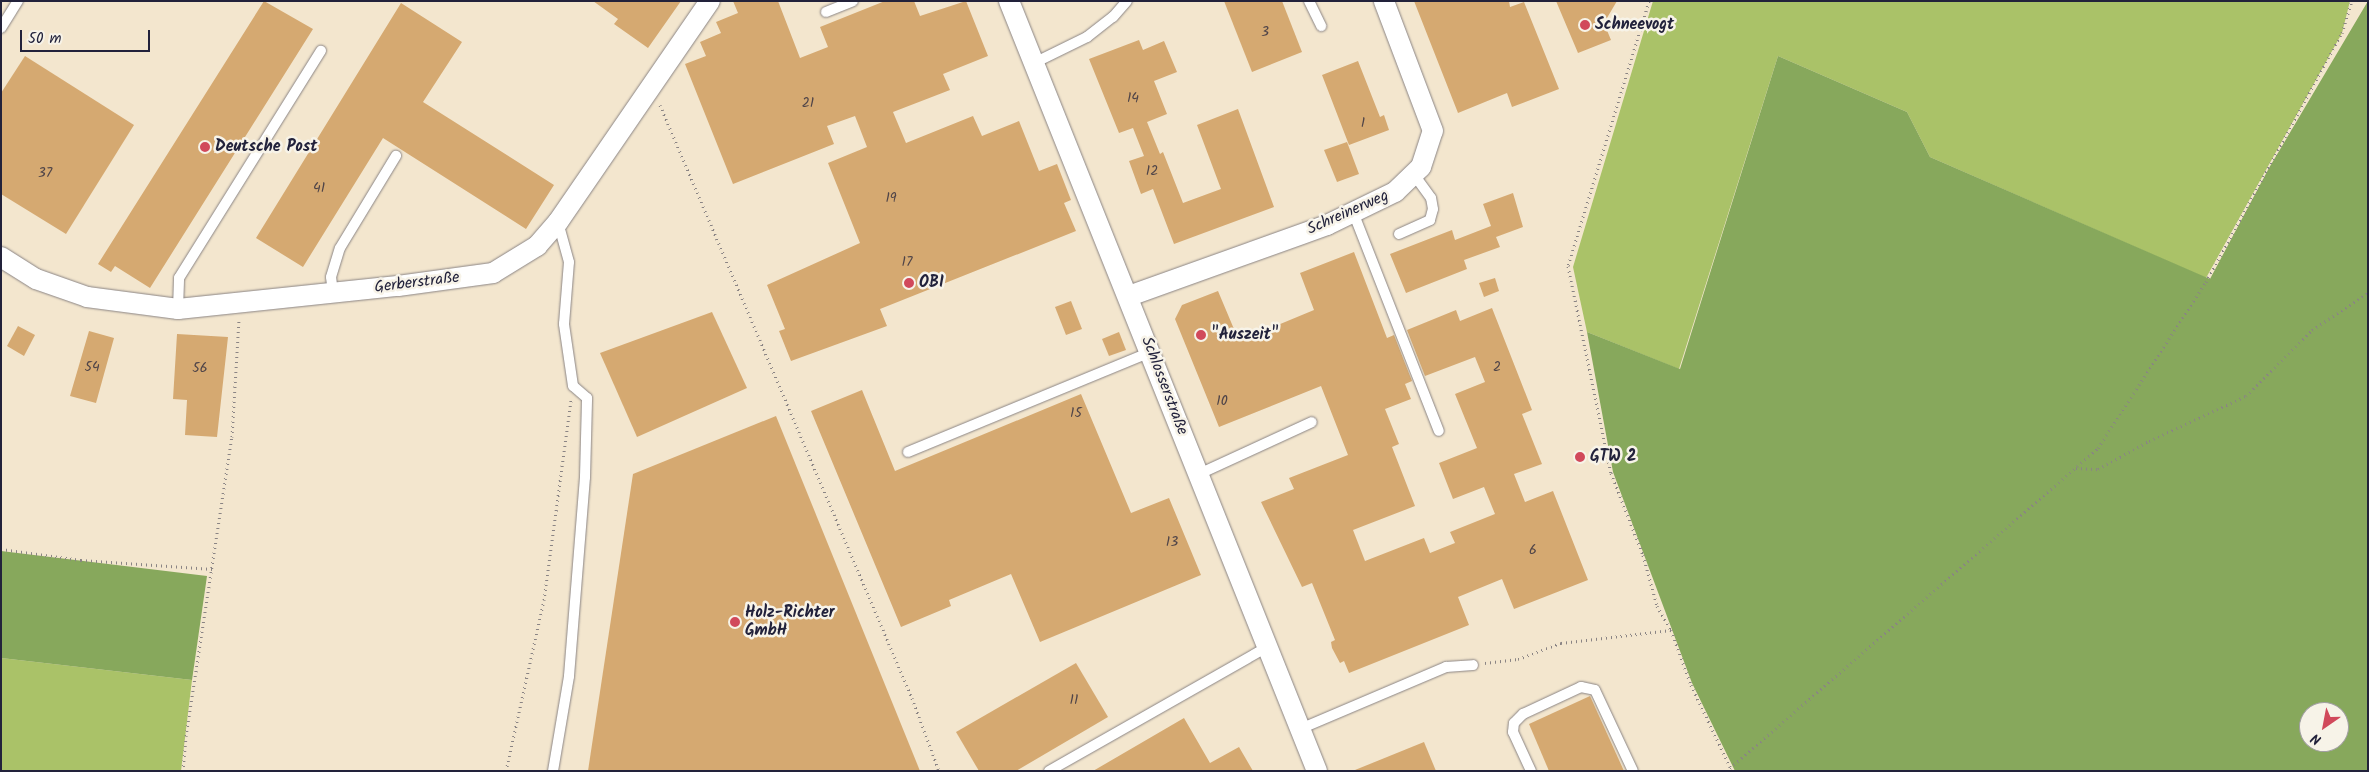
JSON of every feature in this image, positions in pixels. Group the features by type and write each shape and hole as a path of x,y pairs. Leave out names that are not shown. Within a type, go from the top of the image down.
{"street":[{"name":"Gerberstraße","path":"1,257 36,279 87,297 178,308 334,293 494,272 537,246 558,222 651,84 710,1"},
{"name":"Schlosserstraße","path":"1009,1 1129,296 1317,771"},
{"name":"Schreinerweg","path":"1129,296 1327,225 1394,192 1422,167 1433,131 1384,1"}],"lane":[{"path":"1,28 18,1"},
{"path":"826,12 853,1"},
{"path":"1034,63 1087,37 1113,18 1127,1"},
{"path":"1309,1 1321,26"},
{"path":"178,308 179,278 321,51"},
{"path":"334,293 331,277 340,248 396,156"},
{"path":"1399,234 1430,220 1433,209 1431,198 1414,174"},
{"path":"1353,212 1439,431"},
{"path":"553,771 569,676 585,477 587,398 573,386 564,324 569,262 558,222"},
{"path":"908,452 1151,352"},
{"path":"1199,474 1312,422"},
{"path":"1049,771 1267,647"},
{"path":"1300,729 1446,667 1473,665"},
{"path":"1531,771 1514,732 1514,723 1522,714 1581,687 1595,690 1633,771"}],"path":[{"path":"1649,1 1568,266 1611,474 1643,555 1657,606 1671,630 1691,685 1731,769 2098,448 2206,282 2342,33 2352,1"},
{"path":"651,84 873,606 939,771"},
{"path":"2075,468 2098,469 2149,441 2246,396 2312,330 2368,294"},
{"path":"183,771 186,736 232,437 241,303"},
{"path":"506,771 544,600 573,386"},
{"path":"1,549 82,560 213,569"},
{"path":"1473,665 1518,659 1561,643 1671,630"}],"green space":[{"path":"1653,1 2350,1 2342,33 2206,278 1930,157 1907,112 1778,56 1679,369 1587,332 1573,267"},
{"path":"2368,1 2368,771 1735,771 1692,683 1613,472 1587,332 1680,369 1778,56 1907,112 1930,157 2210,279 2269,168"},
{"path":"1,551 207,576 192,680 1,658"},
{"path":"1,658 192,680 181,771 1,771"}],"building":[{"name":"Deutsche Post","path":"264,1 313,29 150,288 115,266 111,272 98,264"},
{"path":"593,1 681,1 648,48 614,24 618,19"},
{"path":"733,1 778,1 800,58 828,47 820,27 885,1 914,1 920,16 966,1 988,56 943,74 950,90 893,112 906,143 973,116 982,136 1019,121 1039,171 1057,164 1071,200 1064,203 1076,231 880,309 887,326 791,361 779,331 785,329 767,285 860,243 828,163 867,147 855,116 827,126 834,144 733,184 685,64 706,56 700,42 721,33 716,22 738,13"},
{"path":"1224,1 1282,1 1302,52 1252,72"},
{"path":"1414,1 1509,1 1510,7 1524,2 1559,89 1512,107 1507,93 1458,113"},
{"name":"Schneevogt","path":"1556,1 1617,1 1604,23 1611,40 1578,53"},
{"path":"401,3 462,42 423,102 554,185 526,229 383,138 303,267 256,238"},
{"path":"1139,40 1143,50 1164,41 1177,72 1154,81 1167,114 1147,122 1160,154 1163,152 1183,203 1221,189 1197,125 1238,109 1274,207 1174,244 1153,189 1141,194 1129,161 1144,156 1133,128 1119,133 1089,59"},
{"path":"25,56 134,125 66,234 1,194 1,93"},
{"path":"1358,61 1380,117 1384,115 1389,130 1349,145 1322,75"},
{"path":"1347,142 1359,174 1337,182 1324,150"},
{"path":"1513,193 1523,227 1496,237 1500,247 1464,260 1467,269 1406,293 1390,254 1452,230 1455,240 1491,226 1483,204"},
{"path":"1354,252 1387,338 1394,335 1412,381 1405,384 1411,399 1385,409 1399,444 1392,447 1415,506 1353,530 1365,561 1424,538 1430,553 1455,543 1450,532 1495,514 1484,487 1453,499 1439,463 1477,448 1455,394 1485,382 1475,357 1425,376 1407,330 1456,310 1460,321 1492,308 1532,410 1522,414 1542,464 1514,474 1525,502 1553,491 1588,580 1514,609 1502,579 1458,597 1469,625 1349,673 1344,661 1340,663 1332,648 1331,642 1335,640 1312,583 1302,587 1261,502 1294,489 1289,478 1348,455 1321,386 1219,427 1175,319 1182,305 1218,291 1239,341 1314,310 1300,273"},
{"path":"1495,278 1499,291 1484,297 1479,283"},
{"path":"1071,301 1082,329 1066,335 1055,307"},
{"path":"712,312 747,388 637,437 600,353"},
{"path":"18,326 35,335 24,356 7,346"},
{"path":"89,331 114,338 96,403 70,396"},
{"path":"1119,332 1126,350 1109,356 1102,339"},
{"path":"177,334 228,337 217,437 185,435 187,400 173,399"},
{"path":"862,390 895,471 1081,394 1131,513 1169,498 1201,575 1040,642 1011,574 949,600 951,606 901,627 811,411"},
{"name":"Holz-Richter GmbH","path":"776,416 920,771 588,771 633,474"},
{"path":"1076,663 1108,717 1016,771 979,771 956,732"},
{"path":"1590,696 1624,771 1549,771 1529,724"},
{"path":"1184,718 1210,763 1239,747 1253,771 1093,771"},
{"path":"1424,742 1436,771 1355,770"}],"place":[{"name":"Schneevogt","path":"1585,25"},
{"name":"Deutsche Post","path":"205,147"},
{"name":"OBI","path":"909,283"},
{"name":"\"Auszeit\"","path":"1201,335"},
{"name":"GTW 2","path":"1580,457"},
{"name":"Holz-Richter GmbH","path":"735,622"}]}
